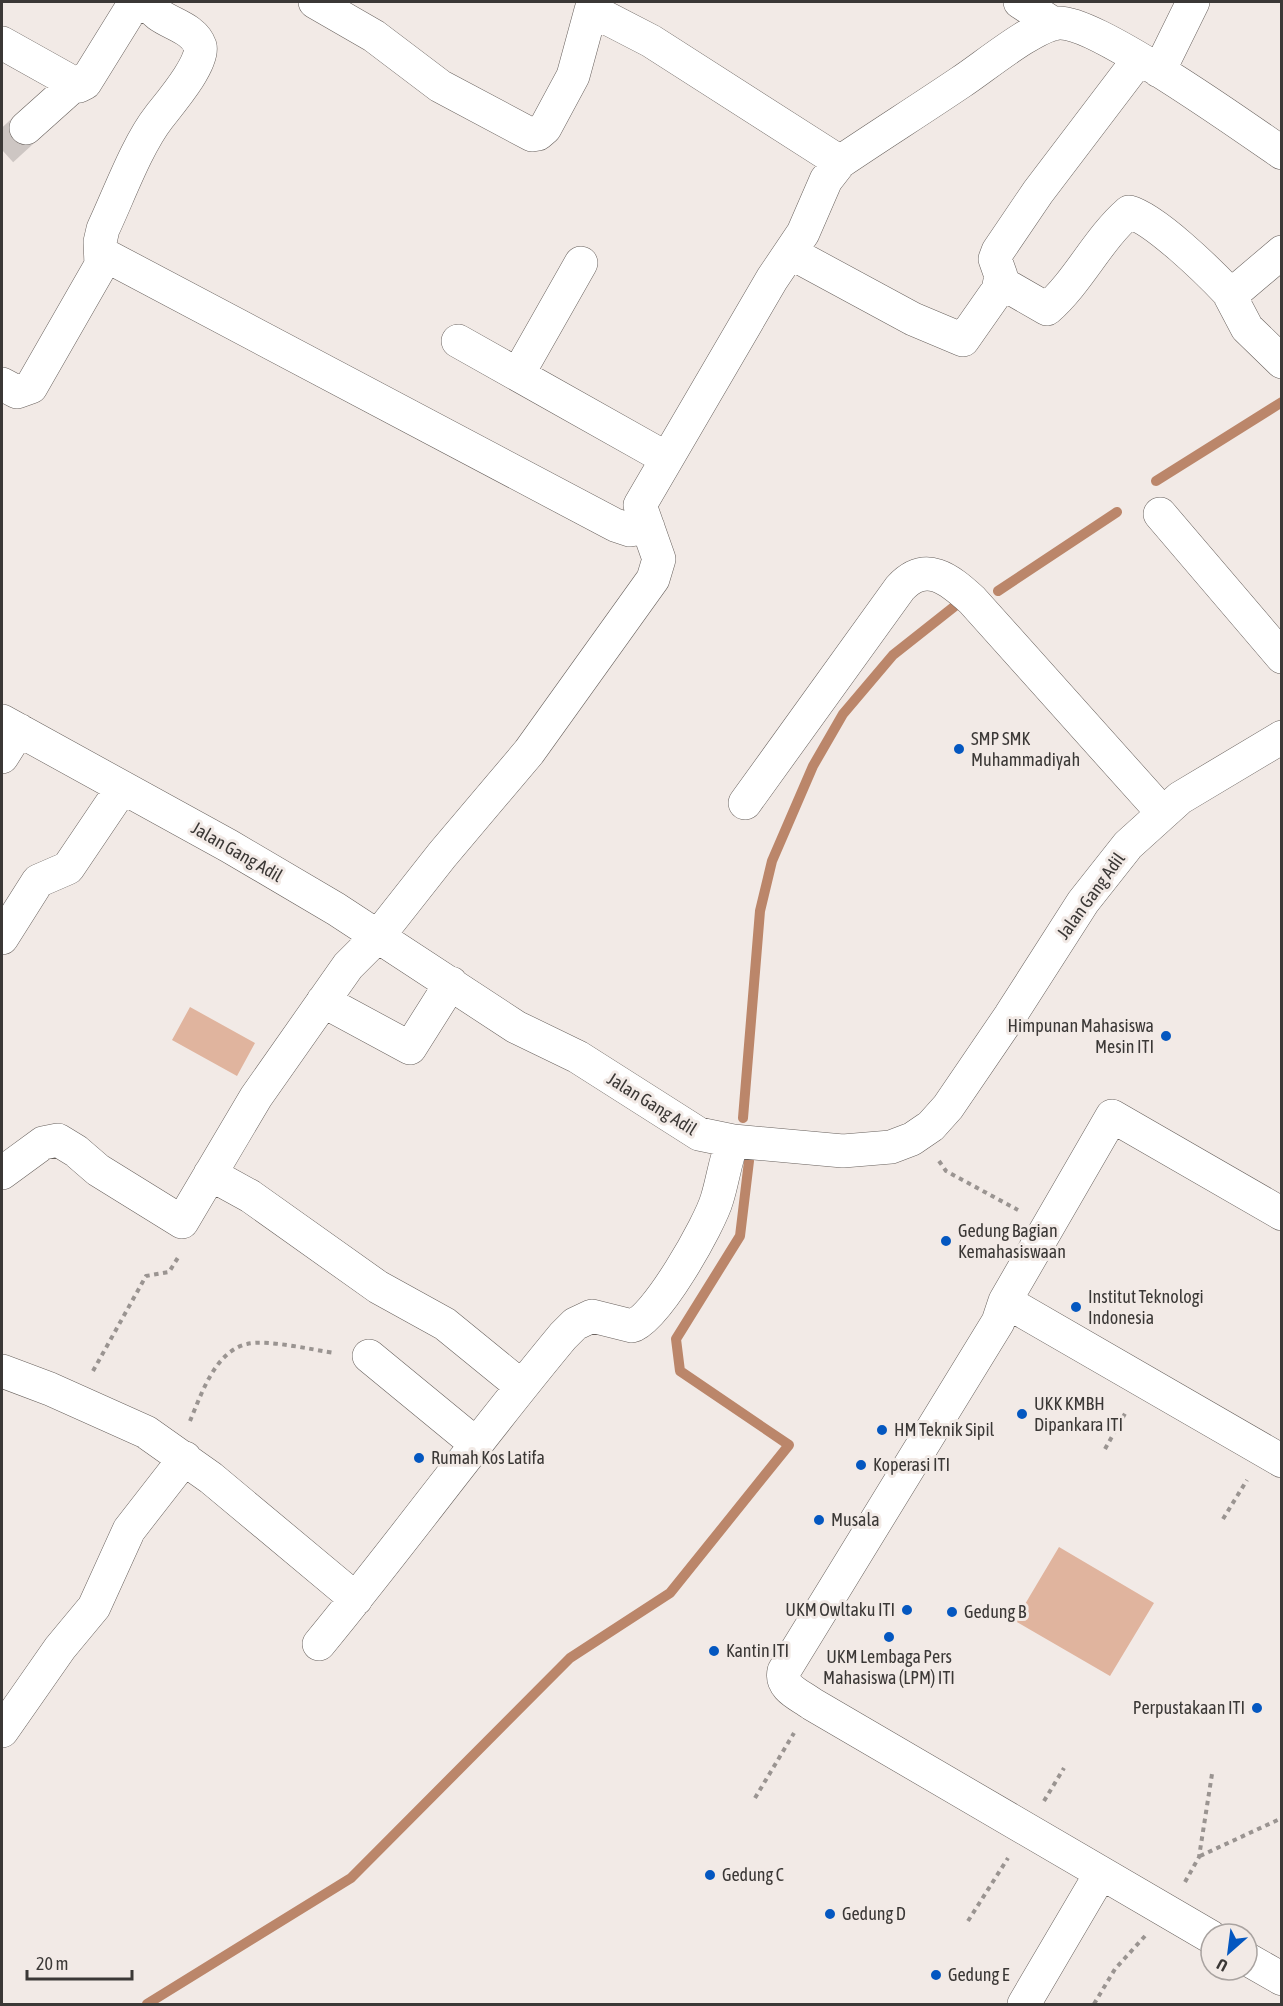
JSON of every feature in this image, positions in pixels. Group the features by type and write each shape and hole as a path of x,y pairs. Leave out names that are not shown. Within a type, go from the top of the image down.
{"street":[{"path":"2,43 79,86 85,83 129,12 142,2"},
{"path":"2,384 17,392 31,387 101,265 103,228 150,130 180,90 201,50 192,35 159,14 149,2"},
{"path":"315,2 374,36 440,86 532,135 538,135 545,128 573,76 591,10 651,41 840,162"},
{"path":"1020,2 1054,24"},
{"path":"781,248 913,319 963,340 994,297 1000,282 1001,272 995,259 998,251 1038,192 1149,65 1192,2"},
{"path":"2,1173 42,1143 58,1140 76,1151 98,1170 182,1222 256,1097 323,1001 360,951 379,935 442,855 529,752 653,579 659,559 640,505 657,453 772,279 781,248 840,162 1003,53 1054,24 1066,23 1081,28 1149,65 1280,148"},
{"path":"26,128 74,85"},
{"path":"1000,282 1047,309 1059,298 1104,239 1131,212 1180,246 1212,274 1228,292 1247,328 1281,362"},
{"path":"1228,292 1236,291 1281,252"},
{"path":"101,253 615,525 630,530 648,527"},
{"path":"518,374 581,262"},
{"path":"458,341 657,453"},
{"path":"1160,514 1281,657"},
{"path":"745,803 900,588 914,575 927,573 947,580 972,600 1162,812"},
{"path":"2,758 10,726"},
{"name":"Jalan Gang Adil","path":"10,726 230,846 379,935 516,1027 578,1057 679,1124 699,1134 748,1143 867,1151 902,1144 922,1133 948,1107 1093,887 1128,845 1180,798 1281,737"},
{"path":"2,938 38,881 68,868 122,788"},
{"path":"323,1001 410,1048 451,983"},
{"path":"1199,1930 812,1704 784,1684 782,1679 784,1671 998,1322 1005,1300 1112,1116 1281,1214"},
{"path":"319,1644 521,1386 563,1336 581,1320 597,1316 632,1326 646,1318 681,1267 709,1219 748,1143"},
{"path":"210,1174 277,1214 378,1287 445,1324 521,1386"},
{"path":"1005,1300 1273,1456"},
{"path":"369,1356 476,1444"},
{"path":"2,1371 77,1400 146,1432 180,1454 356,1599"},
{"path":"2,1731 60,1648 94,1607 129,1530 180,1454"},
{"path":"1024,2004 1101,1873"},
{"path":"1259,1966 1281,1979"}],"path":[{"path":"922,1133 946,1171 1048,1227"},
{"path":"77,1400 146,1275 169,1272 174,1267 186,1233 182,1222"},
{"path":"180,1454 212,1373 241,1346 262,1343 369,1356"},
{"path":"1105,1449 1144,1381"},
{"path":"1223,1519 1273,1456"},
{"path":"755,1798 812,1704"},
{"path":"1094,2004 1115,1969 1168,1911 1199,1857 1212,1773"},
{"path":"1199,1857 1281,1818"},
{"path":"968,1921 1027,1828"}],"shaded area":[{"path":"190,1007 255,1043 237,1076 172,1040"},
{"path":"1059,1547 1154,1603 1110,1676 1015,1621"}],"waterway":[{"path":"1156,481 1282,402"},
{"path":"998,591 1117,512"},
{"path":"743,1118 760,911 772,861 813,766 843,714 893,655 955,606"},
{"path":"147,2004 351,1878 570,1658 670,1593 789,1445 680,1371 676,1339 740,1236 749,1161"}],"tunnel":[{"path":"2,150 26,128"}],"place":[{"name":"SMP SMK Muhammadiyah","path":"959,749"},
{"name":"Himpunan Mahasiswa Mesin ITI","path":"1166,1036"},
{"name":"Gedung Bagian Kemahasiswaan","path":"946,1241"},
{"name":"Institut Teknologi Indonesia","path":"1076,1307"},
{"name":"UKK KMBH Dipankara ITI","path":"1022,1414"},
{"name":"HM Teknik Sipil","path":"882,1430"},
{"name":"Rumah Kos Latifa","path":"419,1458"},
{"name":"Koperasi ITI","path":"861,1465"},
{"name":"Musala","path":"819,1520"},
{"name":"UKM Owltaku ITI","path":"907,1610"},
{"name":"Gedung B","path":"952,1612"},
{"name":"UKM Lembaga Pers Mahasiswa (LPM) ITI","path":"889,1637"},
{"name":"Kantin ITI","path":"714,1651"},
{"name":"Perpustakaan ITI","path":"1257,1708"},
{"name":"Gedung C","path":"710,1875"},
{"name":"Gedung D","path":"830,1914"},
{"name":"Gedung E","path":"936,1975"}]}
